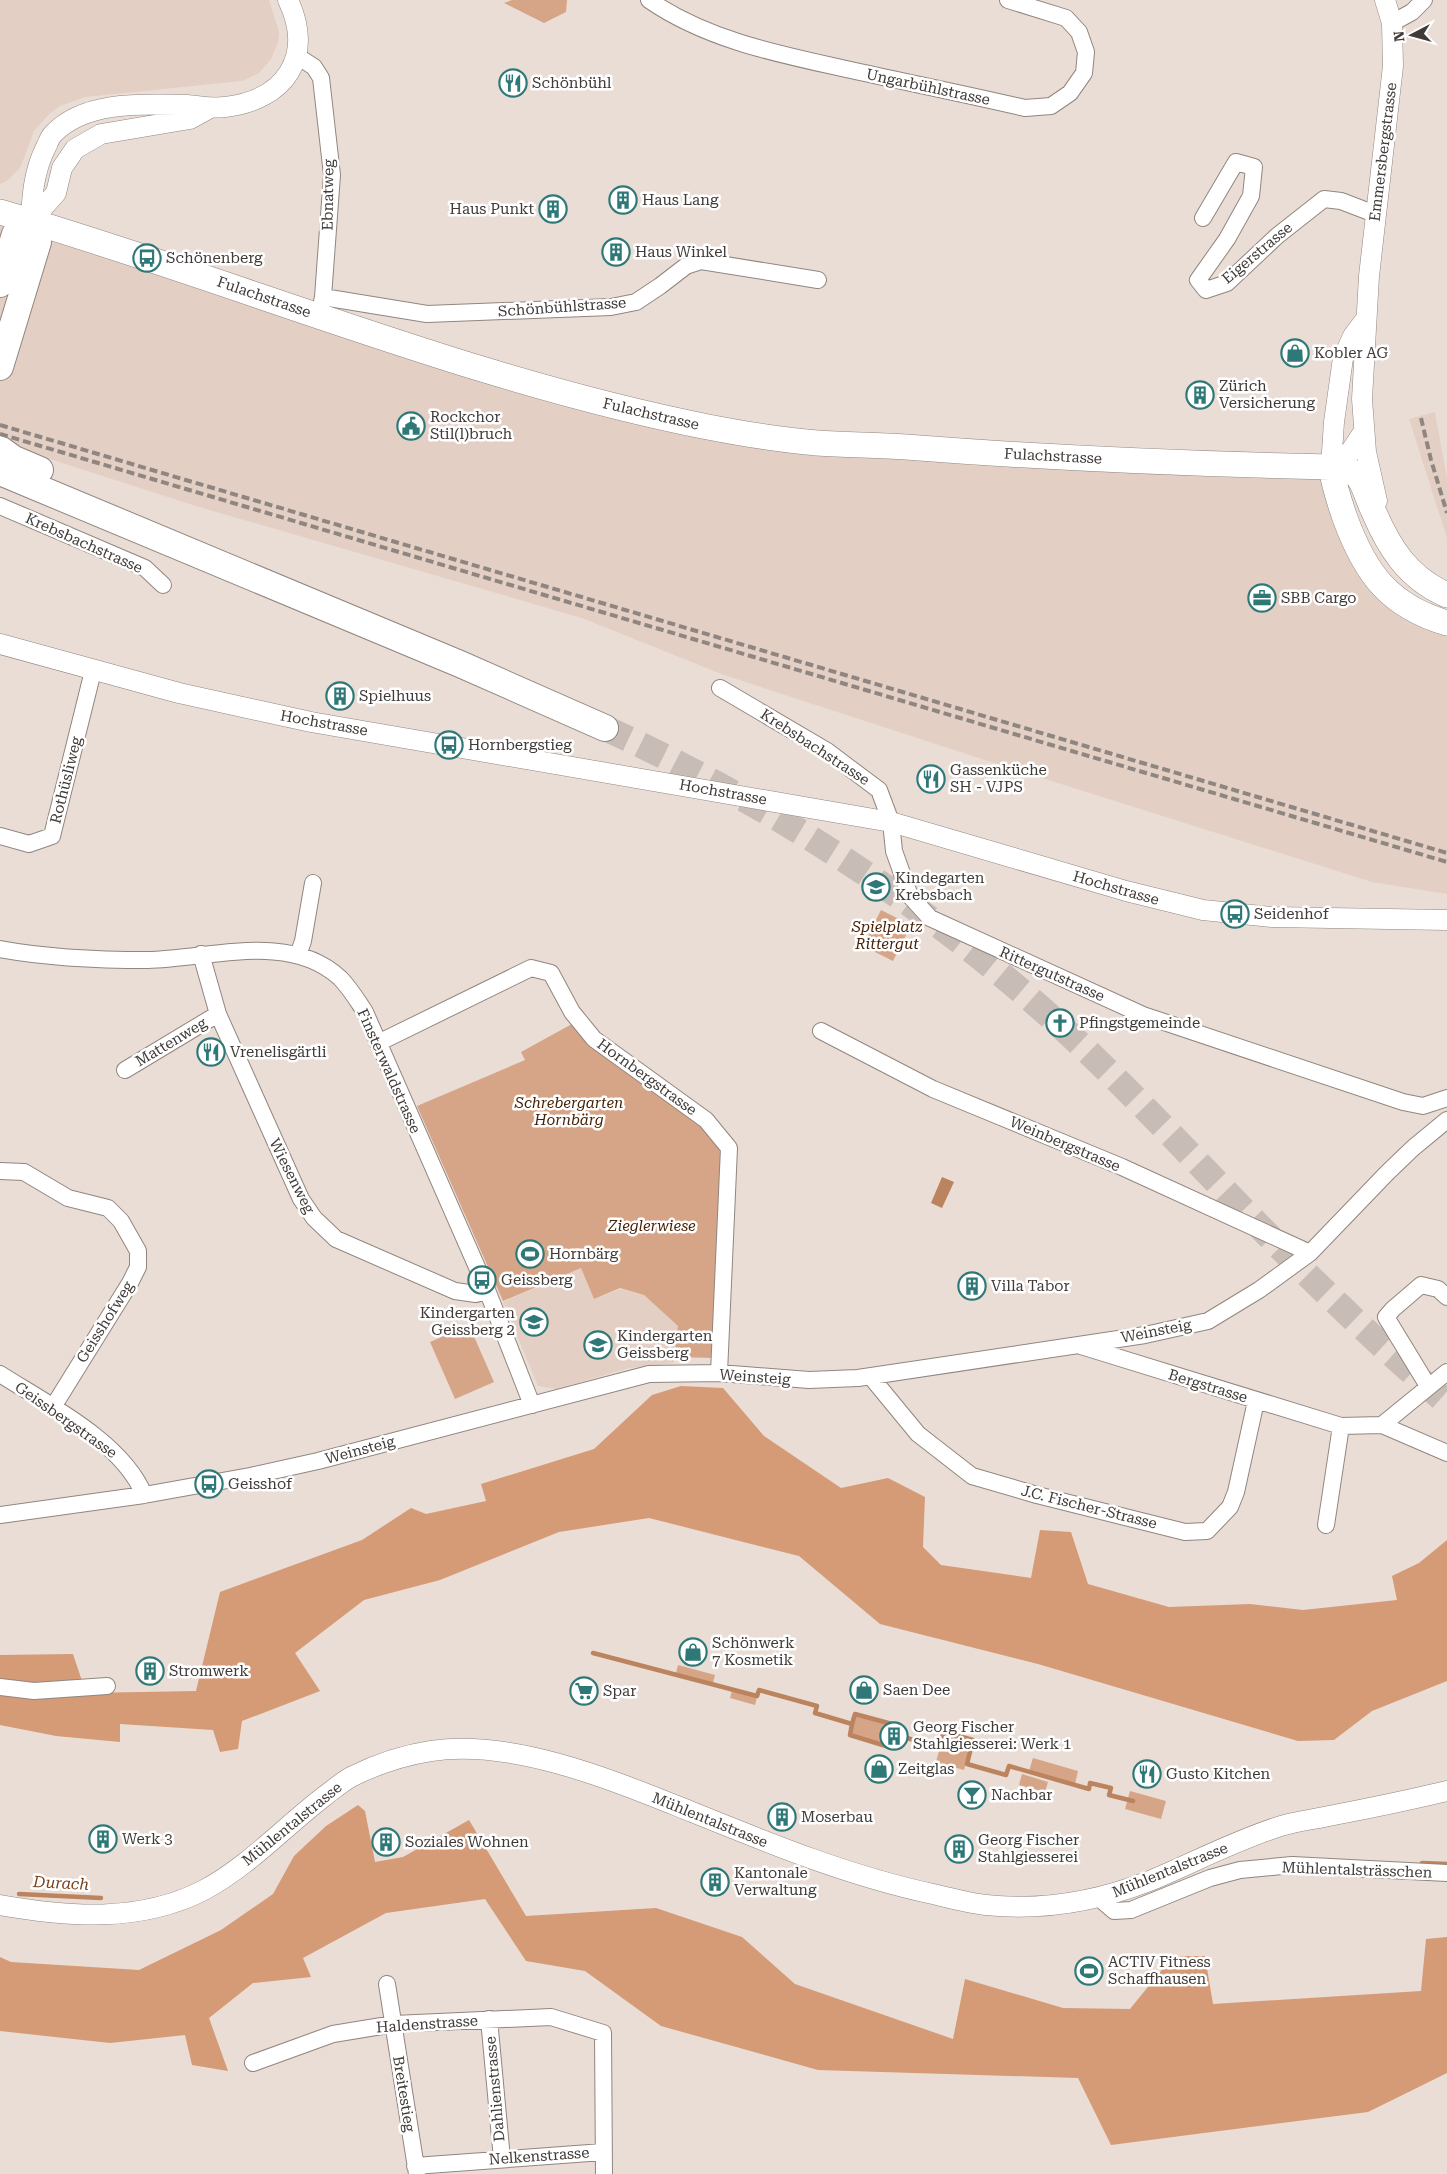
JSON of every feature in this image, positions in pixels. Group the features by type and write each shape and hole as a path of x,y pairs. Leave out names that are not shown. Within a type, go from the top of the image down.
{"highway":[{"path":"0,284 28,232"},
{"path":"0,367 28,232"},
{"path":"0,449 23,463 322,588 433,652"},
{"path":"0,472 433,652 605,728"},
{"path":"0,479 18,492 62,516 312,621 433,652"}],"main road":[{"name":"Fulachstrasse","path":"0,212 28,232 321,306 437,354 608,404 712,428 816,443 870,444 986,453 1331,467 1348,470 1359,478 1390,547 1410,571 1426,584 1447,596"},
{"path":"1331,467 1334,484 1356,547 1371,573 1390,593 1415,611 1447,623"}],"street":[{"path":"28,232 33,186 40,160 52,135 75,117 109,108 188,105 210,108 246,102 274,90 290,73 297,56 298,39 295,15 288,0"},
{"name":"Ungarbühlstrasse","path":"649,0 670,15 726,38 784,55 1025,108 1051,106 1070,93 1084,73 1086,52 1079,32 1066,18 1008,0"},
{"name":"Emmersbergstrasse","path":"1377,520 1377,496 1366,452 1362,399 1365,320 1375,214 1393,66 1392,23 1385,0"},
{"path":"1392,23 1412,12 1424,0"},
{"name":"Ebnatweg","path":"297,56 314,67 321,78 332,175 321,306"},
{"path":"28,232 56,193 62,168 76,149 101,134 190,119 210,108"},
{"name":"Eigerstrasse","path":"1203,218 1236,162 1254,167 1251,196 1227,239 1198,280 1206,290 1227,282 1277,236 1324,199 1341,201 1375,214"},
{"name":"Schönbühlstrasse","path":"321,306 427,314 611,306 636,302 686,266 701,261 818,280"},
{"name":"Emmersbergstrasse","path":"1331,467 1334,422 1343,358 1353,336 1365,320"},
{"path":"1331,467 1346,458 1364,431"},
{"name":"Krebsbachstrasse","path":"0,506 145,568 164,585"},
{"name":"Hochstrasse","path":"0,644 179,693 311,722 892,822 1126,891 1203,910 1272,917 1447,920"},
{"name":"Rothüsliweg","path":"0,836 28,844 52,836 93,671"},
{"name":"Krebsbachstrasse","path":"720,688 827,751 879,790 892,822"},
{"name":"Rittergutstrasse","path":"892,822 894,851 910,896 930,918 1143,1015 1403,1102 1423,1106 1447,1098"},
{"path":"298,955 303,941 313,883"},
{"name":"Finsterwaldstrasse","path":"0,949 91,960 151,960 201,954 270,951 298,955 320,965 339,977 365,1012 487,1290 532,1404"},
{"name":"Wiesenweg","path":"201,954 218,1014 301,1199 314,1218 336,1239 455,1291 476,1294 487,1290"},
{"name":"Hornbergstrasse","path":"378,1043 531,968 551,973 572,1012 594,1039 706,1120 729,1148 718,1374"},
{"name":"Mattenweg","path":"124,1070 218,1014"},
{"name":"Weinbergstrasse","path":"821,1030 933,1089 1122,1167 1310,1253"},
{"name":"Weinsteig","path":"0,1515 144,1495 318,1462 649,1374 718,1374 810,1380 871,1377 1145,1334 1208,1321 1259,1290 1310,1253 1387,1173 1413,1148 1447,1120"},
{"name":"Geisshofweg","path":"0,1171 24,1172 68,1198 108,1208 121,1221 138,1251 138,1267 130,1283 53,1407"},
{"path":"1428,1386 1386,1317 1393,1308 1421,1285 1438,1289 1447,1297"},
{"name":"Bergstrasse","path":"1076,1345 1341,1426 1382,1425 1447,1453"},
{"path":"1382,1425 1447,1372"},
{"name":"Geissbergstrasse","path":"0,1374 53,1407 109,1446 129,1467 144,1495"},
{"name":"J.C. Fischer-Strasse","path":"871,1377 918,1434 972,1476 1185,1532 1207,1531 1230,1507 1236,1492 1256,1401"},
{"path":"1326,1525 1341,1426"},
{"path":"0,1687 34,1691 106,1686"},
{"name":"Mühlentalstrasse","path":"0,1905 36,1911 91,1916 122,1914 169,1905 205,1889 252,1857 302,1813 349,1778 401,1758 434,1751 487,1750 543,1760 607,1778 838,1869 910,1889 983,1905 1031,1907 1098,1898 1151,1880 1282,1826 1447,1791"},
{"name":"Mühlentalsträsschen","path":"1098,1898 1114,1911 1131,1910 1210,1878 1240,1870 1292,1865 1447,1873"},
{"name":"Breitestieg","path":"387,1984 416,2170"},
{"name":"Haldenstrasse","path":"253,2063 333,2034 394,2024 551,2017 603,2033 604,2152"},
{"name":"Dahlienstrasse","path":"489,2019 502,2159"},
{"path":"604,2152 604,2174"},
{"name":"Nelkenstrasse","path":"416,2170 502,2159 604,2152"}],"shaded area":[{"path":"0,0 269,0 279,32 278,42 271,59 259,73 242,81 85,97 60,106 49,114 34,131 20,168 8,180 0,184"},
{"path":"0,212 712,428 1331,467 1363,562 1447,623 1447,894 1372,882 985,760 724,675 582,618 196,506 0,443"},
{"path":"1435,412 1447,479 1447,538 1409,419"},
{"path":"942,1177 954,1182 942,1208 931,1203"},
{"name":"Kindergarten Geissberg","path":"581,1268 594,1299 621,1289 644,1295 678,1326 674,1363 629,1368 556,1389 538,1386 503,1302"},
{"path":"681,1386 723,1388 764,1436 841,1488 888,1478 925,1497 923,1547 941,1565 1031,1578 1040,1530 1071,1532 1088,1584 1169,1607 1250,1604 1303,1610 1397,1600 1392,1576 1419,1563 1447,1540 1447,1681 1372,1711 1334,1740 1298,1741 1038,1664 880,1624 799,1556 649,1518 559,1532 440,1580 364,1600 295,1653 320,1691 242,1721 238,1749 220,1752 213,1730 120,1724 120,1742 56,1736 0,1725 0,1655 73,1654 86,1693 196,1691 220,1592 362,1540 411,1508 426,1514 486,1501 481,1484 594,1449 652,1395"},
{"path":"358,1805 365,1811 375,1862 403,1857 469,1820 526,1916 656,1908 742,1937 795,1984 953,2039 965,1979 1063,2008 1130,2009 1173,1956 1205,1956 1213,2004 1421,1991 1426,1939 1447,1937 1447,2073 1368,2112 1111,2145 1078,2078 818,2070 661,2026 585,1971 526,1961 485,1899 386,1913 303,1958 311,1977 253,1983 209,2018 228,2071 192,2065 185,2035 110,2043 0,2031 0,1957 11,1962 139,1970 221,1930 273,1894 294,1856 326,1826"}],"green space":[{"path":"512,0 567,0 566,12 544,23 504,3"},
{"name":"Spielplatz Rittergut","path":"881,910 911,925 893,961 863,946"},
{"path":"572,1024 709,1126 724,1153 714,1358 674,1357 678,1326 644,1295 620,1288 594,1299 581,1268 503,1301 417,1106 525,1060 521,1052"},
{"path":"469,1325 494,1382 455,1399 430,1342"},
{"path":"678,1665 715,1675 713,1683 676,1673"},
{"path":"732,1691 757,1697 755,1705 730,1698"},
{"path":"856,1715 891,1725 886,1744 851,1735"},
{"path":"944,1733 972,1741 964,1770 936,1762"},
{"path":"1033,1758 1078,1771 1075,1784 1029,1771"},
{"path":"1022,1774 1048,1782 1045,1792 1019,1785"},
{"path":"1130,1791 1166,1801 1161,1819 1125,1809"}],"waterway":[{"path":"593,1653 757,1696 759,1690 817,1706 815,1713 852,1724 850,1735 886,1746 889,1733 939,1747 944,1732 973,1740 967,1764 1006,1775 1009,1766 1089,1789 1090,1783 1111,1788 1109,1795 1133,1801"},
{"path":"852,1724 855,1714 892,1724 889,1733"},
{"name":"Durach","path":"1422,1863 1447,1864"},
{"name":"Durach","path":"19,1894 101,1898"}],"tunnel":[{"path":"605,728 664,756 722,787 835,853 942,928 994,969 1083,1047 1158,1121 1304,1272 1447,1403"}],"railway":[{"path":"1421,418 1447,513"},
{"path":"0,425 1447,853"},
{"path":"0,434 1447,862"}],"place":[{"name":"Schönbühl","path":"513,83"},
{"name":"Haus Lang","path":"623,200"},
{"name":"Haus Punkt","path":"553,209"},
{"name":"Haus Winkel","path":"616,252"},
{"name":"Schönenberg","path":"147,258"},
{"name":"Kobler AG","path":"1295,353"},
{"name":"Zürich Versicherung","path":"1200,395"},
{"name":"Rockchor Stil(l)bruch","path":"411,426"},
{"name":"SBB Cargo","path":"1262,598"},
{"name":"Spielhuus","path":"340,696"},
{"name":"Hornbergstieg","path":"449,745"},
{"name":"Gassenküche SH - VJPS","path":"931,779"},
{"name":"Kindegarten Krebsbach","path":"876,887"},
{"name":"Seidenhof","path":"1235,914"},
{"name":"Pfingstgemeinde","path":"1060,1023"},
{"name":"Vrenelisgärtli","path":"211,1052"},
{"name":"Hornbärg","path":"530,1254"},
{"name":"Geissberg","path":"482,1280"},
{"name":"Villa Tabor","path":"972,1286"},
{"name":"Kindergarten Geissberg 2","path":"534,1322"},
{"name":"Kindergarten Geissberg","path":"598,1345"},
{"name":"Geisshof","path":"209,1484"},
{"name":"Schönwerk 7 Kosmetik","path":"693,1652"},
{"name":"Stromwerk","path":"150,1671"},
{"name":"Saen Dee","path":"864,1690"},
{"name":"Spar","path":"584,1691"},
{"name":"Georg Fischer Stahlgiesserei: Werk 1","path":"894,1736"},
{"name":"Zeitglas","path":"879,1769"},
{"name":"Gusto Kitchen","path":"1147,1774"},
{"name":"Nachbar","path":"972,1795"},
{"name":"Moserbau","path":"782,1817"},
{"name":"Werk 3","path":"103,1839"},
{"name":"Soziales Wohnen","path":"386,1842"},
{"name":"Georg Fischer Stahlgiesserei","path":"959,1849"},
{"name":"Kantonale Verwaltung","path":"715,1882"},
{"name":"ACTIV Fitness Schaffhausen","path":"1089,1971"}],"park label":[{"name":"Schrebergarten Hornbärg","path":"569,1112"},
{"name":"Zieglerwiese","path":"652,1226"}]}
